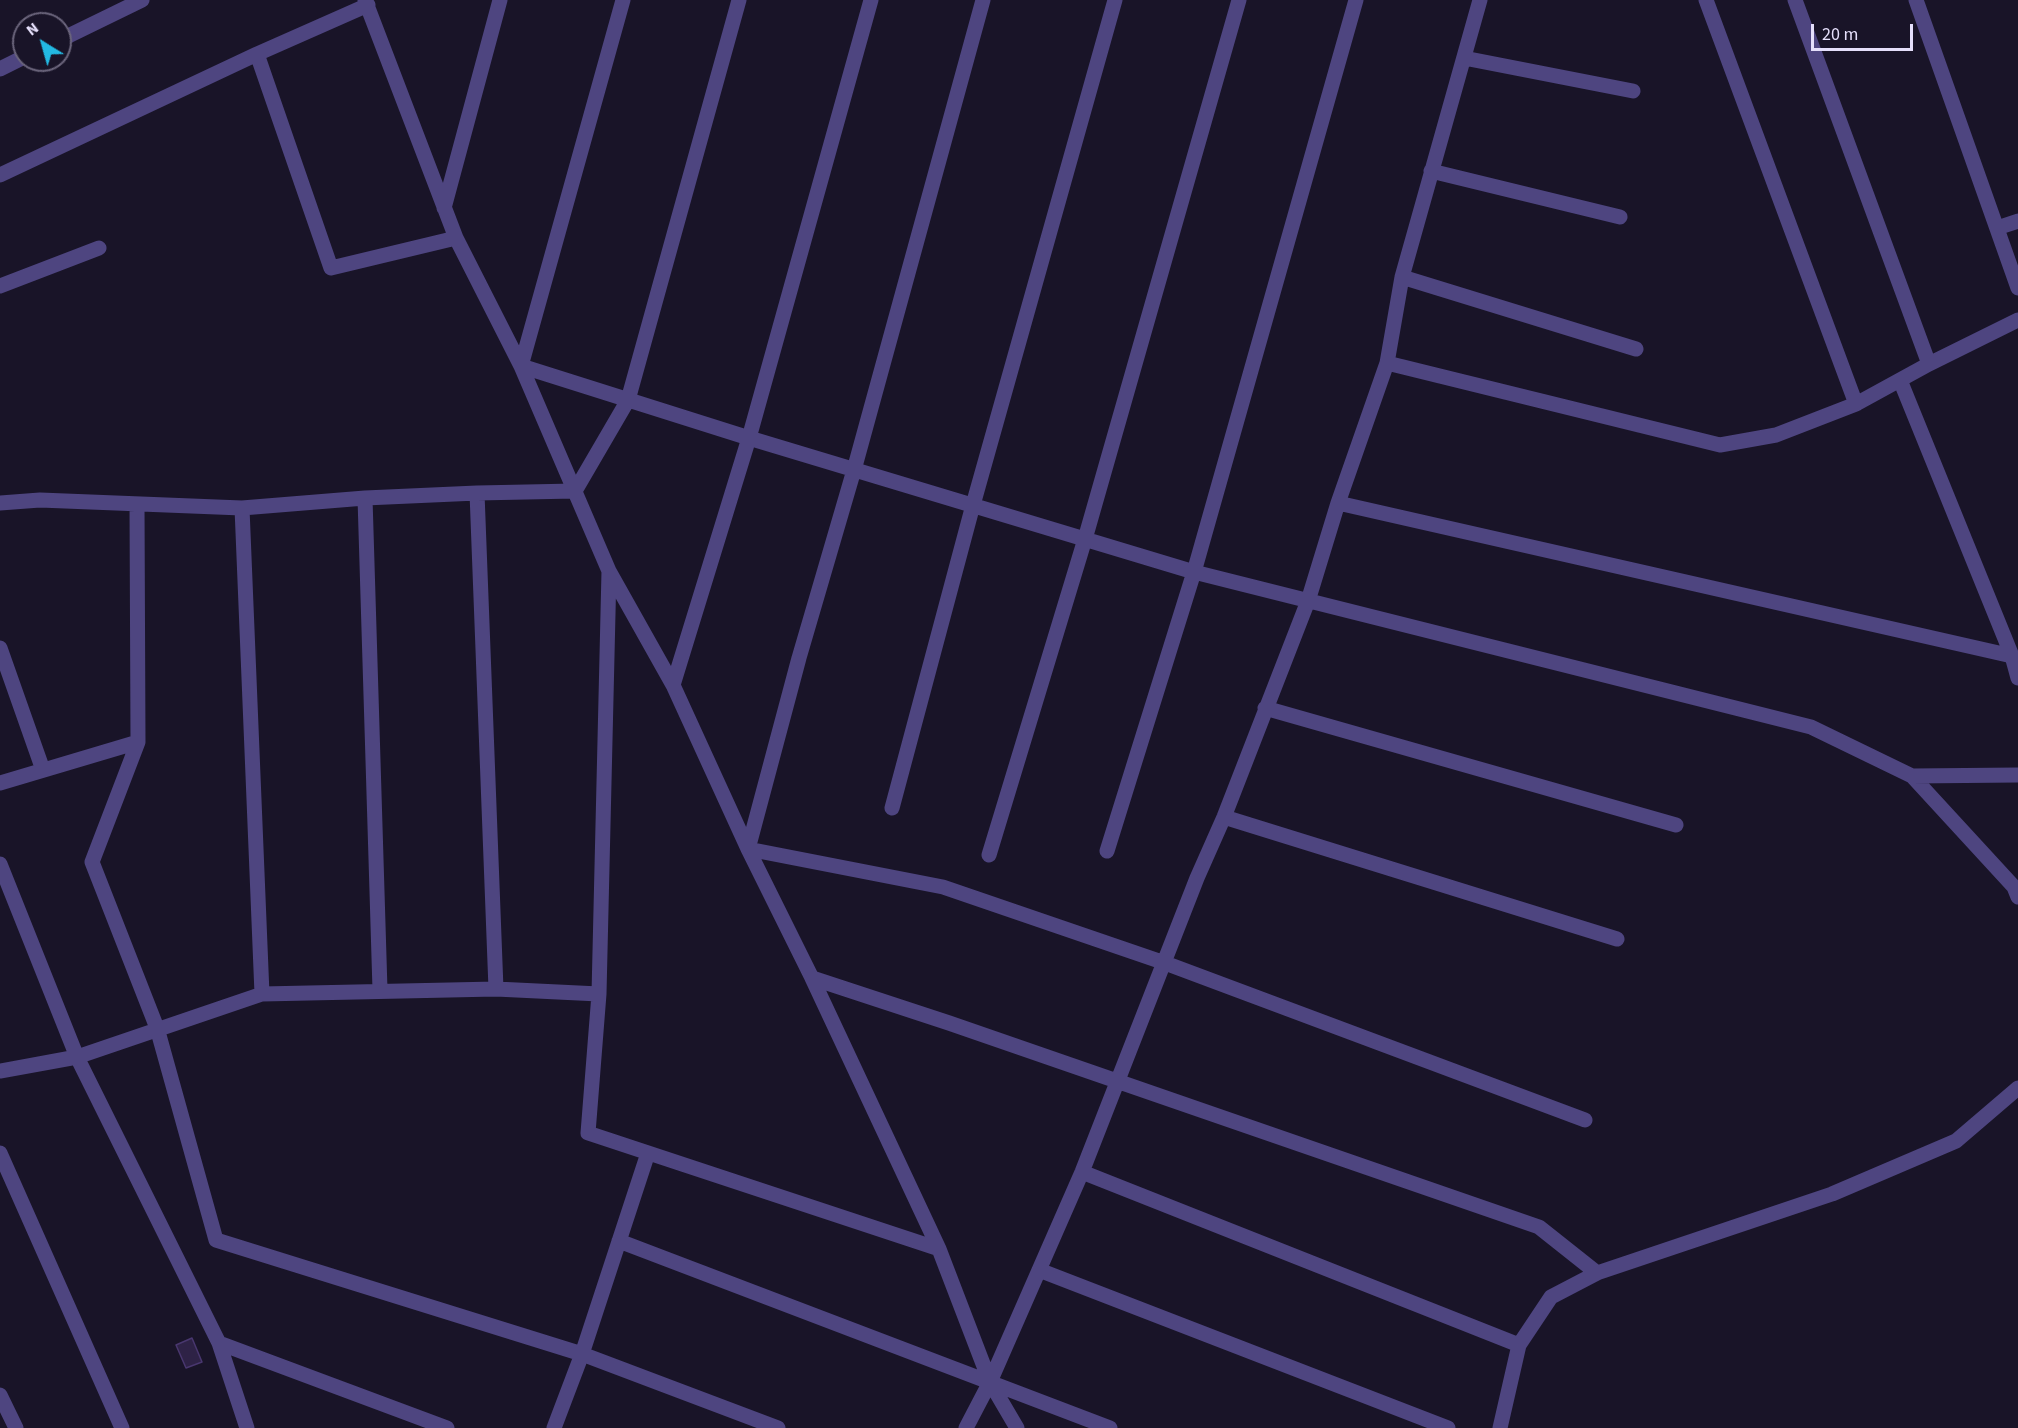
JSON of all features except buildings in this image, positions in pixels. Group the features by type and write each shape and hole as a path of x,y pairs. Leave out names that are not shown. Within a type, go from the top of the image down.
{"street":[{"path":"72,34 142,0"},
{"path":"444,208 500,0"},
{"path":"521,366 623,0"},
{"path":"575,491 628,400 739,0"},
{"path":"673,685 749,438 872,0"},
{"path":"748,849 799,658 854,470 983,0"},
{"path":"892,808 973,505 1115,0"},
{"path":"989,855 1085,539 1239,0"},
{"path":"1107,851 1194,572 1356,0"},
{"path":"966,1428 990,1382 1082,1172 1308,601 1338,503 1387,363 1402,277 1480,0"},
{"path":"1706,0 1856,404"},
{"path":"1795,0 1929,364"},
{"path":"1916,0 2018,288"},
{"path":"0,175 366,3 456,238 521,366 609,571 673,685 748,849 812,978 939,1249 990,1382 1017,1428"},
{"path":"258,54 331,268 456,238"},
{"path":"1464,58 1633,91"},
{"path":"1431,171 1620,217"},
{"path":"1997,228 2018,221"},
{"path":"0,286 99,248"},
{"path":"1402,277 1636,349"},
{"path":"1387,363 1720,445 1776,435 1856,404 1929,364 2018,320"},
{"path":"521,366 749,438 1194,572 1811,727 1912,776 2014,887 2018,897"},
{"path":"1900,380 2012,656 2018,678"},
{"path":"0,503 40,500 242,508 365,498 575,491"},
{"path":"477,493 496,988"},
{"path":"365,498 380,990"},
{"path":"1338,503 2012,656"},
{"path":"138,504 138,742 92,862 157,1028 216,1240 582,1354 778,1428"},
{"path":"242,508 262,994"},
{"path":"609,571 599,994 588,1133 939,1249"},
{"path":"0,648 43,770"},
{"path":"1265,708 1676,825"},
{"path":"0,783 138,742"},
{"path":"1912,776 2018,775"},
{"path":"1224,817 1617,939"},
{"path":"748,849 943,887 1165,963 1585,1120"},
{"path":"0,864 77,1057 219,1343 247,1428"},
{"path":"812,978 1539,1227 1597,1274"},
{"path":"0,1071 77,1057 262,994 496,988 599,994"},
{"path":"1500,1428 1519,1345 1551,1297 1597,1274 1832,1194 1956,1141 2018,1088"},
{"path":"0,1153 122,1428"},
{"path":"554,1428 582,1354 648,1153"},
{"path":"1082,1172 1519,1345"},
{"path":"619,1241 1110,1428"},
{"path":"1039,1269 1448,1428"},
{"path":"219,1343 447,1428"},
{"path":"0,1395 16,1428"}]}
